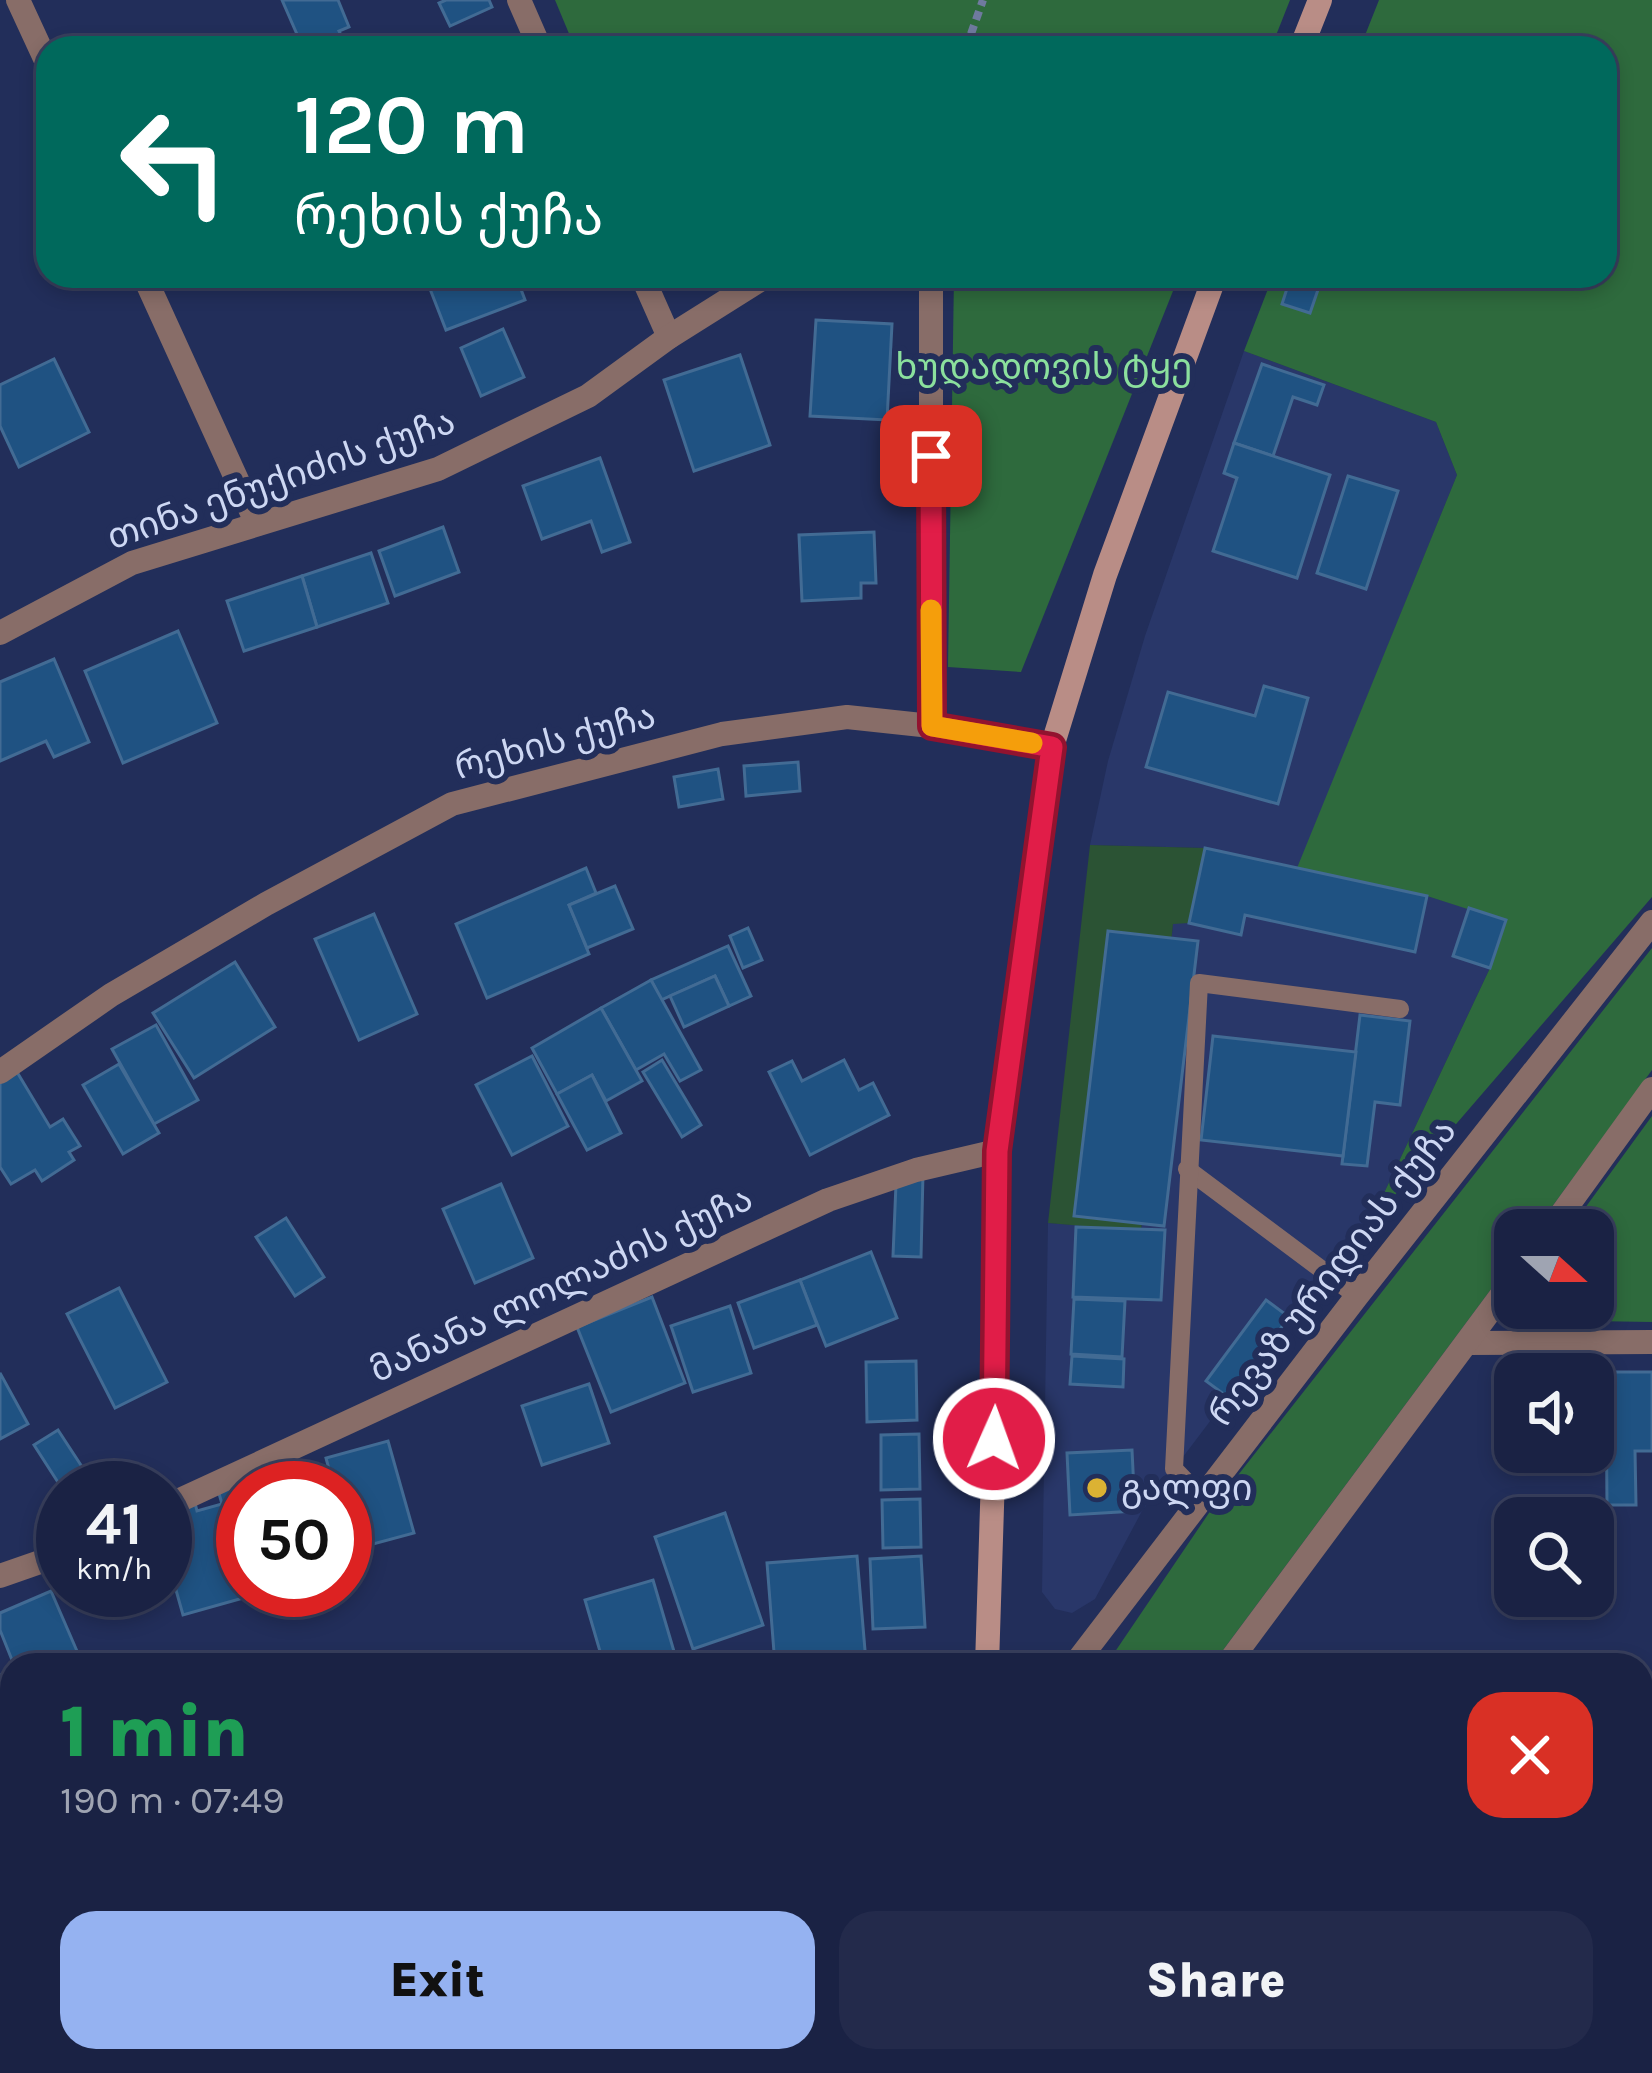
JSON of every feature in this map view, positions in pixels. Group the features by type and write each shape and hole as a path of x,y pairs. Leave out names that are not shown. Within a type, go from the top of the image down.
{"main road":[{"path":"1306,36 1319,0"},
{"path":"987,1653 997,1349 997,1151 1052,747 1105,575 1211,288"}],"street":[{"path":"19,0 36,38"},
{"path":"519,0 535,36"},
{"path":"149,288 256,524"},
{"path":"647,288 669,337"},
{"name":"თინა ენუქიძის ქუჩა","path":"0,633 132,563 438,469 588,396 747,288"},
{"path":"931,288 932,726"},
{"name":"რეხის ქუჩა","path":"0,1072 111,994 452,805 722,734 847,717 1052,747"},
{"name":"რევაზ ურიდიას ქუჩა","path":"1084,1653 1652,922"},
{"path":"1565,1209 1652,1089"},
{"name":"მანანა ლოლაძის ქუჩა","path":"192,1494 828,1200 916,1170 997,1151"},
{"path":"1236,1653 1494,1306"},
{"path":"1467,1343 1652,1342"},
{"path":"0,1576 36,1563"}],"lane":[{"path":"1202,1498 1174,1469 1199,983 1400,1009"},
{"path":"1187,1169 1357,1296"}],"path":[{"path":"970,36 983,0"}],"shaded area":[{"path":"1244,351 1436,422 1457,475 1298,868 1427,896 1506,920 1490,968 1369,1225 1289,1317 1142,1511 1095,1599 1072,1613 1055,1609 1042,1592 1048,1223 1141,1230 1173,924 1204,848 1090,845 1108,761 1145,636"}],"green space":[{"path":"555,0 1290,0 1276,36 570,36"},
{"path":"1379,0 1652,0 1652,897 1369,1225 1490,968 1505,921 1427,896 1297,868 1457,475 1436,422 1244,351 1268,288 1617,288 1617,36 1365,36"},
{"name":"ხუდადოვის ტყე","path":"954,288 1174,288 1021,672 948,667"},
{"path":"1090,845 1205,848 1189,923 1173,924 1141,1231 1048,1223"},
{"path":"1652,948 1652,1070 1550,1209 1494,1209 1494,1285 1221,1653 1114,1653 1213,1507"},
{"path":"1652,1116 1652,1322 1614,1321 1614,1209 1584,1209"}],"building":[{"path":"282,0 338,0 349,27 339,31 341,36 298,36"},
{"path":"489,0 492,7 450,26 439,3"},
{"path":"430,288 520,288 525,300 446,330"},
{"path":"1287,288 1319,288 1310,313 1282,304"},
{"path":"816,320 892,324 887,420 810,416"},
{"path":"503,329 524,377 481,396 461,348"},
{"path":"740,355 770,445 694,471 664,380"},
{"path":"54,359 89,432 19,467 0,426 0,385"},
{"path":"1262,364 1324,385 1317,405 1293,397 1273,456 1234,443"},
{"path":"1234,443 1330,475 1297,578 1213,551 1237,478 1224,473"},
{"path":"600,458 630,542 602,552 591,521 542,539 523,486"},
{"path":"1348,476 1398,491 1366,589 1317,573"},
{"path":"443,527 459,572 395,596 379,551"},
{"path":"874,532 876,583 861,583 861,598 802,601 799,535"},
{"path":"371,553 388,603 317,627 302,576"},
{"path":"302,576 317,627 244,651 227,601"},
{"path":"178,631 217,723 123,763 85,671"},
{"path":"54,659 89,742 54,757 46,741 0,761 0,682"},
{"path":"1264,686 1308,698 1278,804 1146,767 1168,692 1255,716"},
{"path":"798,762 800,791 746,796 744,766"},
{"path":"718,769 723,799 679,807 674,777"},
{"path":"1205,848 1427,896 1415,952 1245,915 1241,935 1189,923"},
{"path":"586,868 596,893 569,905 589,954 487,998 456,924"},
{"path":"615,886 633,929 587,948 569,905"},
{"path":"1469,908 1506,920 1490,968 1453,956"},
{"path":"374,914 417,1014 359,1040 315,939"},
{"path":"748,928 762,960 743,968 730,936"},
{"path":"1108,931 1198,941 1164,1226 1074,1216"},
{"path":"728,946 751,996 729,1006 715,976 661,1000 651,980"},
{"path":"235,962 275,1027 194,1078 153,1013"},
{"path":"715,976 729,1006 684,1027 670,996"},
{"path":"651,980 701,1070 680,1081 664,1054 636,1070 601,1008"},
{"path":"601,1008 642,1081 606,1101 592,1075 557,1094 532,1048"},
{"path":"1360,1015 1410,1021 1400,1105 1375,1102 1367,1166 1342,1164"},
{"path":"156,1025 198,1100 154,1124 112,1049"},
{"path":"1213,1036 1356,1052 1343,1156 1201,1140"},
{"path":"532,1056 568,1126 512,1155 476,1085"},
{"path":"662,1060 701,1125 682,1137 643,1072"},
{"path":"844,1060 859,1090 873,1083 889,1115 810,1155 769,1072 792,1061 802,1081"},
{"path":"119,1064 159,1133 123,1154 83,1085"},
{"path":"17,1072 50,1127 63,1119 80,1146 69,1152 74,1160 42,1181 35,1170 11,1184 0,1167 0,1083"},
{"path":"592,1075 621,1133 587,1150 557,1094"},
{"path":"923,1174 921,1257 893,1256 896,1184"},
{"path":"501,1184 533,1258 475,1283 443,1209"},
{"path":"286,1218 324,1277 295,1296 256,1237"},
{"path":"1076,1227 1165,1230 1161,1300 1073,1297"},
{"path":"871,1252 897,1318 826,1346 800,1280"},
{"path":"800,1280 817,1325 754,1348 738,1303"},
{"path":"119,1288 167,1382 115,1408 67,1314"},
{"path":"652,1297 685,1383 611,1412 577,1327"},
{"path":"1074,1299 1125,1301 1122,1357 1071,1354"},
{"path":"1266,1300 1289,1317 1229,1398 1206,1381"},
{"path":"730,1306 751,1373 693,1392 671,1326"},
{"path":"1072,1356 1124,1359 1123,1387 1070,1384"},
{"path":"916,1361 917,1420 867,1422 866,1362"},
{"path":"1614,1372 1652,1372 1652,1451 1635,1451 1636,1505 1614,1505 1614,1497 1607,1497 1607,1473 1614,1473"},
{"path":"0,1373 28,1424 0,1439"},
{"path":"589,1384 609,1443 542,1465 522,1406"},
{"path":"58,1430 78,1461 44,1461 34,1445"},
{"path":"919,1434 920,1489 881,1490 881,1435"},
{"path":"388,1441 414,1533 372,1544 372,1461 326,1458"},
{"path":"1132,1450 1135,1511 1070,1515 1067,1453"},
{"path":"192,1491 197,1511 216,1506 216,1606 192,1612"},
{"path":"920,1499 921,1547 883,1548 882,1500"},
{"path":"725,1513 763,1625 693,1649 655,1537"},
{"path":"857,1556 865,1653 774,1653 767,1563"},
{"path":"921,1556 925,1627 873,1629 870,1559"},
{"path":"653,1580 674,1653 600,1653 585,1600"},
{"path":"36,1597 36,1617 62,1617 78,1653 9,1653 0,1630 0,1613"}],"slow traffic":[{"path":"931,610 932,726 1032,743"}],"place":[{"name":"გალფი","path":"1097,1488"}],"route":[{"path":"931,456 932,726 1052,747 997,1151 994,1439"}]}
